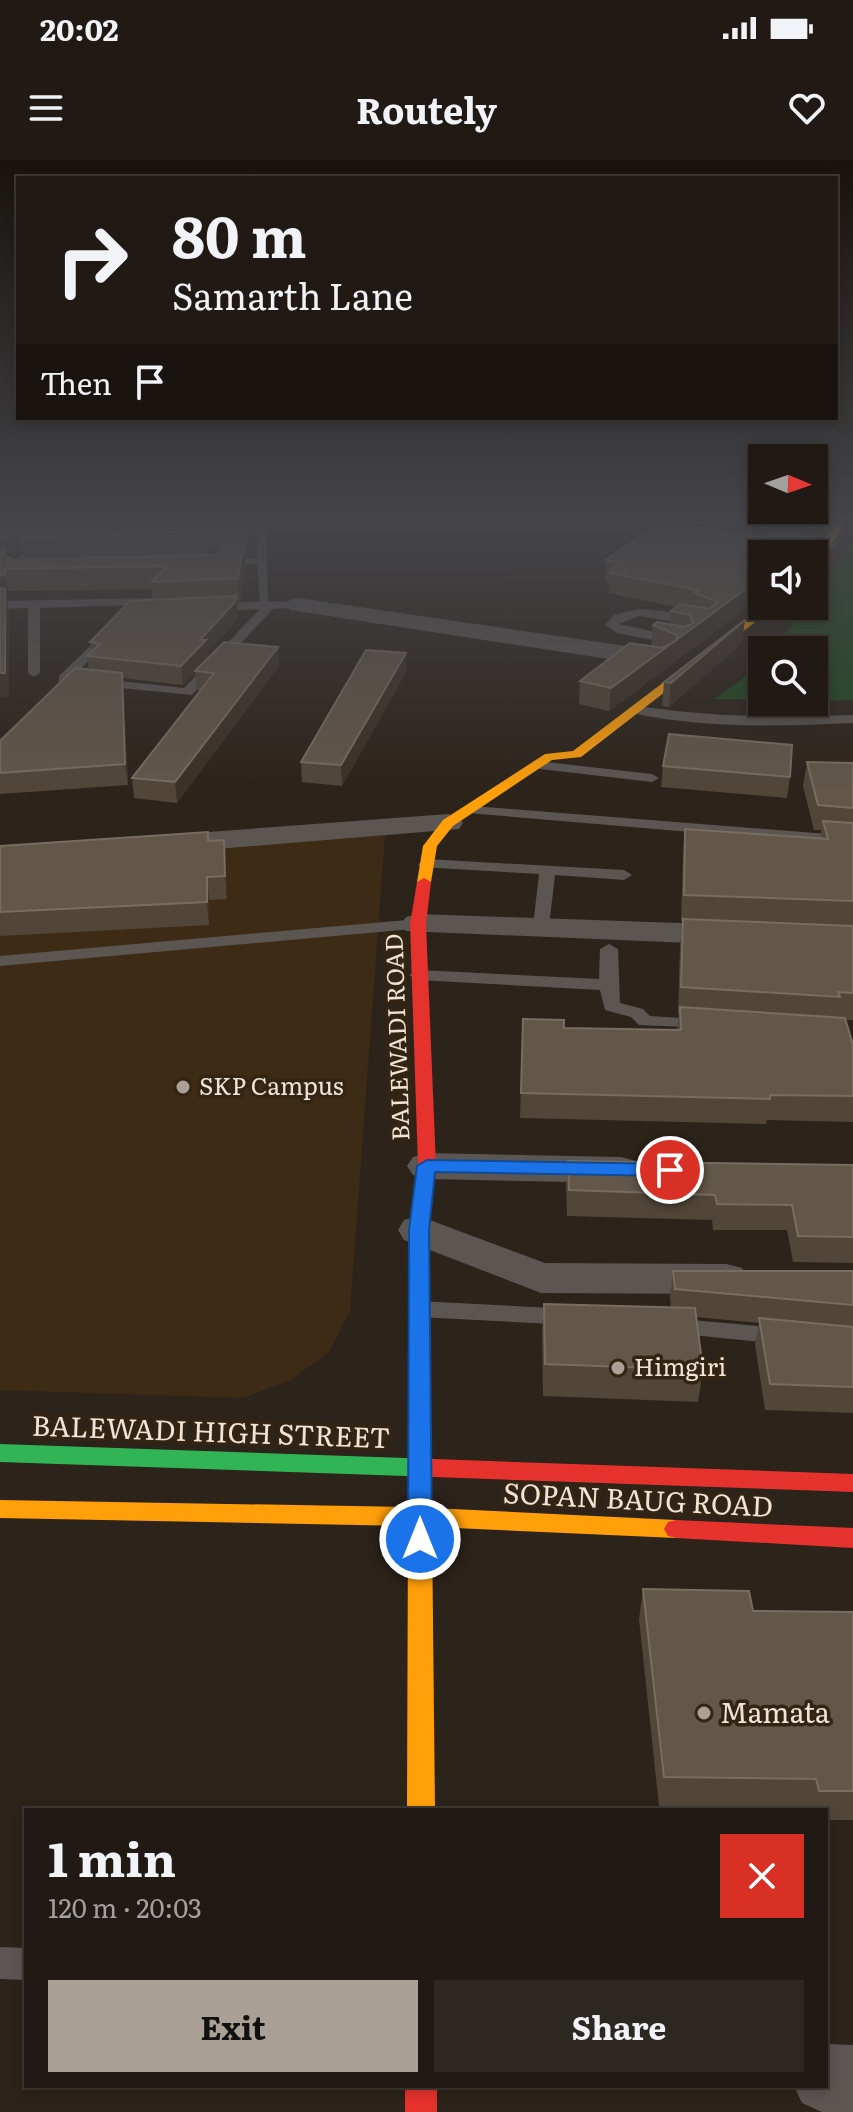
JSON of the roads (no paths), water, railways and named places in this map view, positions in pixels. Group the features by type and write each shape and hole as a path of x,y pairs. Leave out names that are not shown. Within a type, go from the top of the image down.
{"main road":[{"path":"635,678 712,620"},
{"name":"BALEWADI ROAD","path":"421,1808 419,1230 427,1166 418,924 430,846 460,817 543,761 577,754 753,620"},
{"path":"543,761 547,745 559,735"},
{"name":"BALEWADI HIGH STREET","path":"0,1453 420,1468"},
{"name":"SOPAN BAUG ROAD","path":"420,1468 853,1483"},
{"path":"0,1509 420,1517"},
{"name":"SOPAN BAUG ROAD","path":"420,1517 853,1538"},
{"path":"421,2088 421,2112"}],"street":[{"path":"346,612 660,659"},
{"path":"139,847 460,817"},
{"path":"418,924 762,936"},
{"path":"427,1166 664,1170"},
{"path":"419,1230 541,1278 760,1280"},
{"path":"828,2079 853,2080"}],"lane":[{"path":"34,612 34,673"},
{"path":"129,612 64,679 187,692 259,612"},
{"path":"634,612 619,616 611,625 621,630 683,642"},
{"path":"635,612 712,620"},
{"path":"637,710 710,720 765,723 853,719"},
{"path":"543,761 652,778"},
{"path":"460,817 853,841"},
{"path":"426,864 624,875"},
{"path":"541,926 548,870"},
{"path":"0,961 418,924"},
{"path":"609,949 611,1006 637,1013 645,1021 719,1025"},
{"path":"418,975 608,985"},
{"path":"419,1309 588,1319"},
{"path":"650,1324 806,1338"},
{"path":"0,1963 24,1964"}],"place":[{"name":"SKP Campus","path":"183,1087"},
{"name":"Himgiri","path":"618,1368"},
{"name":"Mamata","path":"704,1713"}]}
